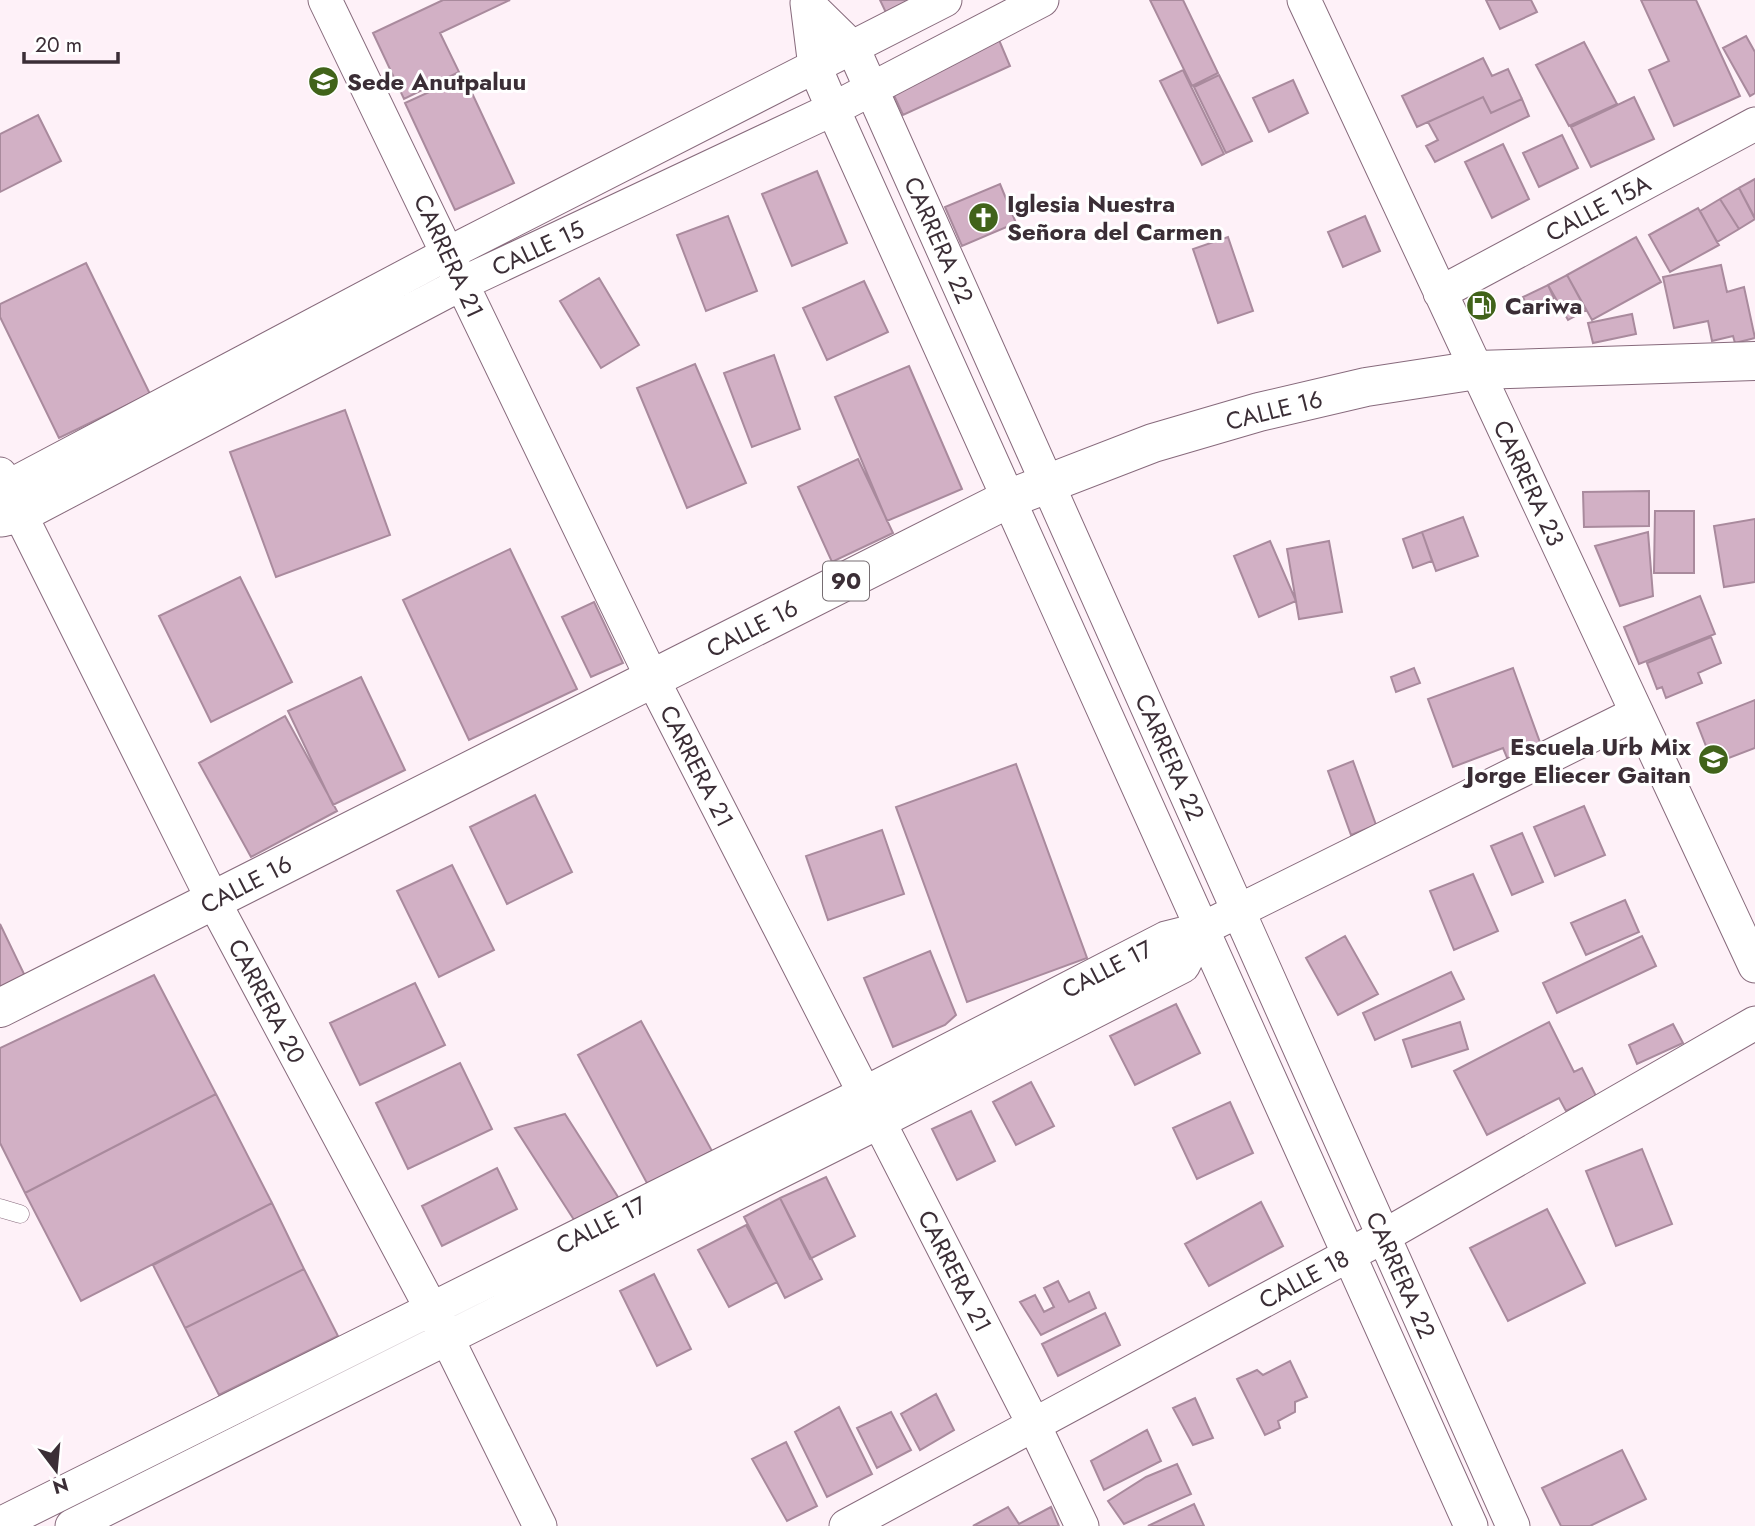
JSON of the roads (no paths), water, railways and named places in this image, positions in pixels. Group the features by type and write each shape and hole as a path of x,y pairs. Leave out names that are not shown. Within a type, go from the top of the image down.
{"highway":[{"name":"CALLE 16","path":"0,1008 1008,499 1153,443 1259,412 1366,387 1477,370 1755,361"}],"street":[{"name":"CARRERA 21","path":"325,0 652,678 1034,1425 1082,1526"},
{"name":"CALLE 15","path":"2,483 945,0"},
{"name":"CALLE 15","path":"11,518 461,284 832,109 1042,0"},
{"name":"CARRERA 23","path":"1304,0 1755,966"},
{"name":"CARRERA 22","path":"807,1 853,47 1513,1526"},
{"name":"CARRERA 22","path":"807,1 816,66 832,109 1471,1526"},
{"name":"CALLE 15A","path":"1440,293 1755,124"},
{"name":"CARRERA 20","path":"2,483 11,518 447,1338 540,1526"},
{"path":"1202,929 1637,713"},
{"name":"CALLE 17","path":"0,1524 431,1309 1183,966 1202,929"},
{"name":"CALLE 18","path":"859,1523 1384,1236 1755,1023"},
{"name":"CALLE 17","path":"72,1526 447,1338 871,1108"}],"lane":[{"path":"0,1208 20,1214"}],"place":[{"name":"Sede Anutpaluu","path":"324,81"},
{"name":"Iglesia Nuestra Señora del Carmen","path":"984,217"},
{"name":"Cariwa","path":"1482,305"},
{"name":"Escuela Urb Mix Jorge Eliecer Gaitan","path":"1714,760"}]}
